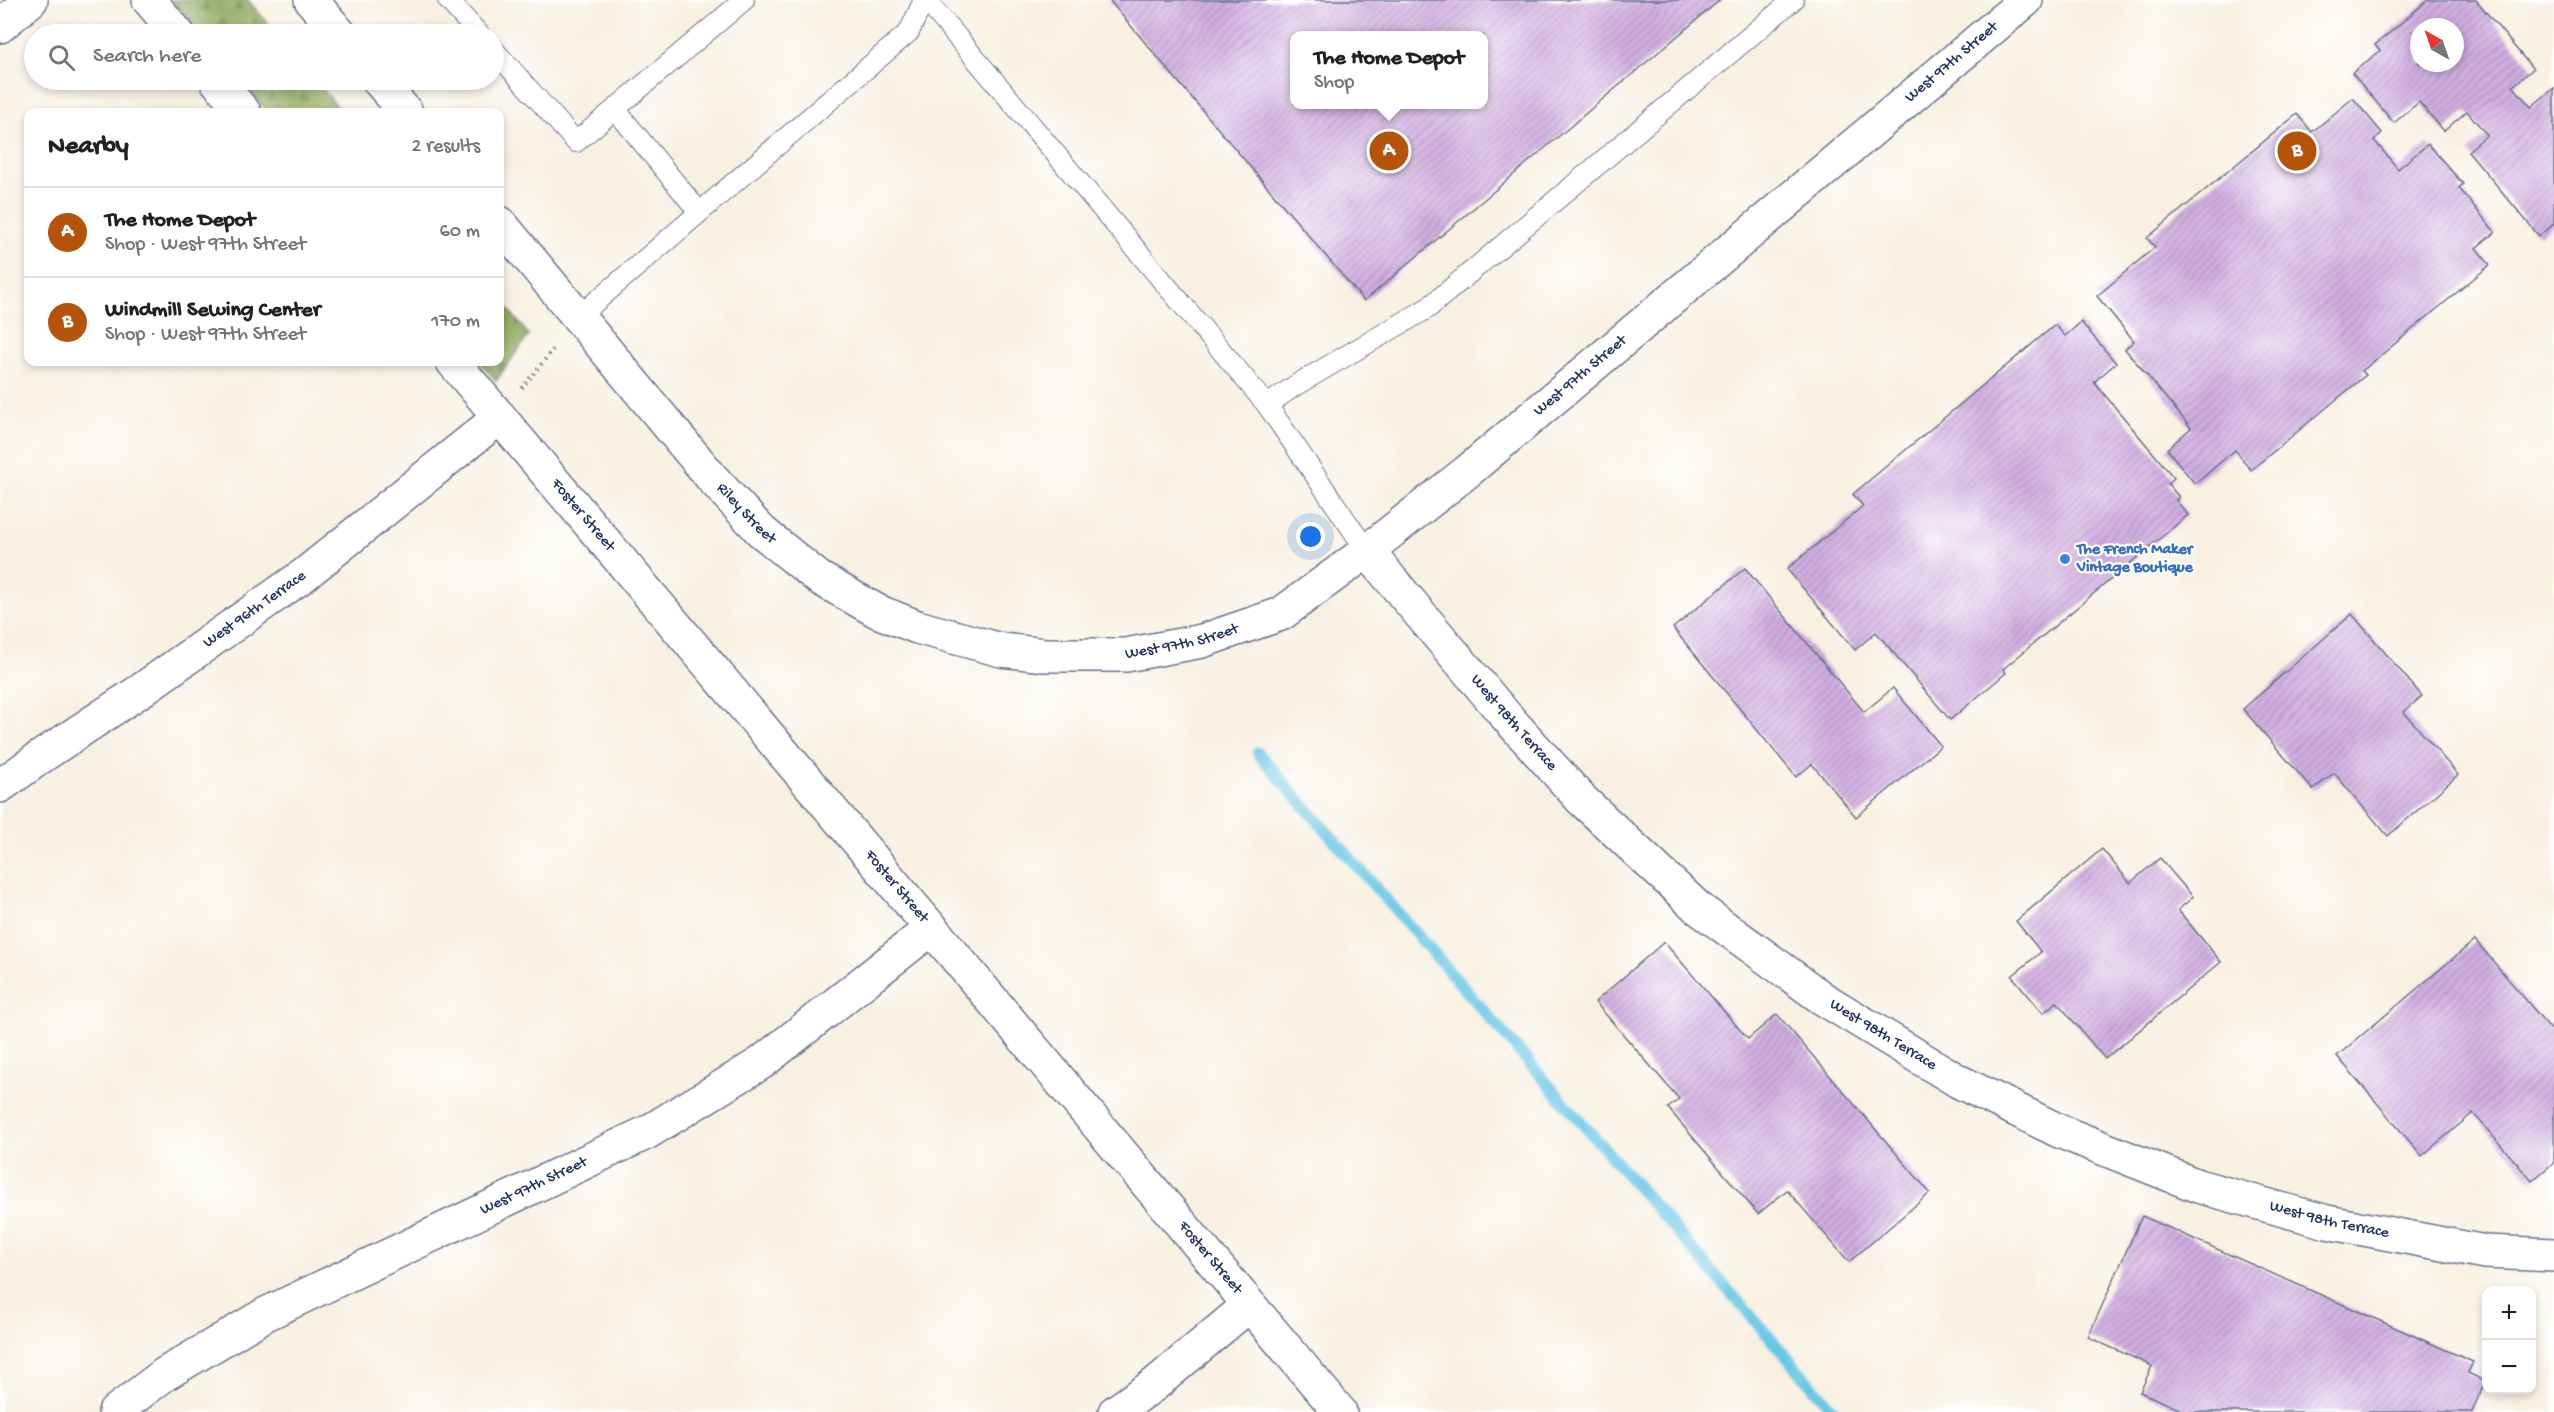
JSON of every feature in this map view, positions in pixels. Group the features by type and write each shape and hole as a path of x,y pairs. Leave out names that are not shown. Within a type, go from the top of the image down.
{"street":[{"path":"0,26 31,0"},
{"path":"149,0 169,24"},
{"path":"311,0 331,24"},
{"name":"West 97th Street","path":"1086,655 1126,655 1202,642 1281,614 1367,551 1468,471 2026,0"},
{"path":"225,90 240,108"},
{"path":"387,90 402,108"},
{"name":"Riley Street","path":"504,228 712,478 761,531 819,578 877,611 917,627 1001,650 1045,655 1086,655"},
{"name":"Foster Street","path":"456,366 1340,1412"},
{"name":"West 96th Terrace","path":"0,786 140,692 304,575 500,417"},
{"name":"West 98th Terrace","path":"1367,551 1506,716 1581,799 1698,908 1822,998 1958,1081 2059,1131 2198,1186 2338,1224 2485,1252 2554,1256"},
{"name":"West 97th Street","path":"115,1412 165,1374 266,1314 648,1132 761,1063 932,928"},
{"path":"1115,1412 1155,1385 1249,1305"}],"lane":[{"path":"448,0 470,24"},
{"path":"504,61 576,142 744,0"},
{"path":"578,317 909,32 925,0 1267,405 1367,551"},
{"path":"1267,405 1296,385 1428,309 1793,0"},
{"path":"615,109 699,212"}],"path":[{"path":"500,417 578,317"}],"green space":[{"path":"172,0 248,0 268,24 192,24"},
{"path":"249,90 323,90 339,108 264,108"},
{"path":"504,304 529,335 496,381 483,366 504,366"}],"building":[{"path":"1109,0 1720,0 1364,301"},
{"path":"2428,0 2476,0 2533,69 2513,86 2531,107 2554,88 2554,224 2539,236 2468,151 2487,135 2467,111 2444,131 2419,102 2394,123 2352,73 2380,51 2375,45"},
{"path":"2353,98 2382,133 2374,140 2398,169 2428,144 2463,184 2459,188 2495,232 2476,248 2490,265 2362,371 2366,375 2251,470 2235,450 2195,484 2167,449 2191,428 2125,349 2134,341 2097,296 2155,247 2147,238 2297,114 2312,132"},
{"path":"2081,322 2116,363 2094,382 2174,478 2168,484 2179,497 2176,500 2188,515 2003,669 2006,673 1950,720 1876,632 1855,650 1787,569 1863,506 1853,494 2055,325 2065,336"},
{"path":"1745,568 1864,712 1893,688 1941,746 1856,817 1812,764 1796,777 1673,628"},
{"path":"2352,614 2422,696 2404,712 2458,775 2388,836 2334,773 2313,790 2243,709"},
{"path":"2102,849 2130,883 2160,858 2193,897 2178,910 2221,962 2105,1059 2057,1002 2043,1013 2012,976 2041,952 2016,921"},
{"path":"2475,940 2554,1033 2554,1162 2532,1181 2473,1113 2422,1156 2337,1056"},
{"path":"1664,942 1748,1039 1777,1014 1930,1193 1849,1262 1787,1190 1758,1214 1668,1108 1679,1099 1595,1002"},
{"path":"2142,1216 2473,1362 2468,1373 2482,1380 2482,1388 2472,1412 2186,1412 2140,1392 2152,1366 2088,1337"}],"waterway":[{"path":"1258,753 1835,1412"}],"place":[{"name":"The Home Depot","path":"1389,151"},
{"name":"Windmill Sewing Center","path":"2297,151"},
{"name":"The French Maker Vintage Boutique","path":"2065,559"}]}
